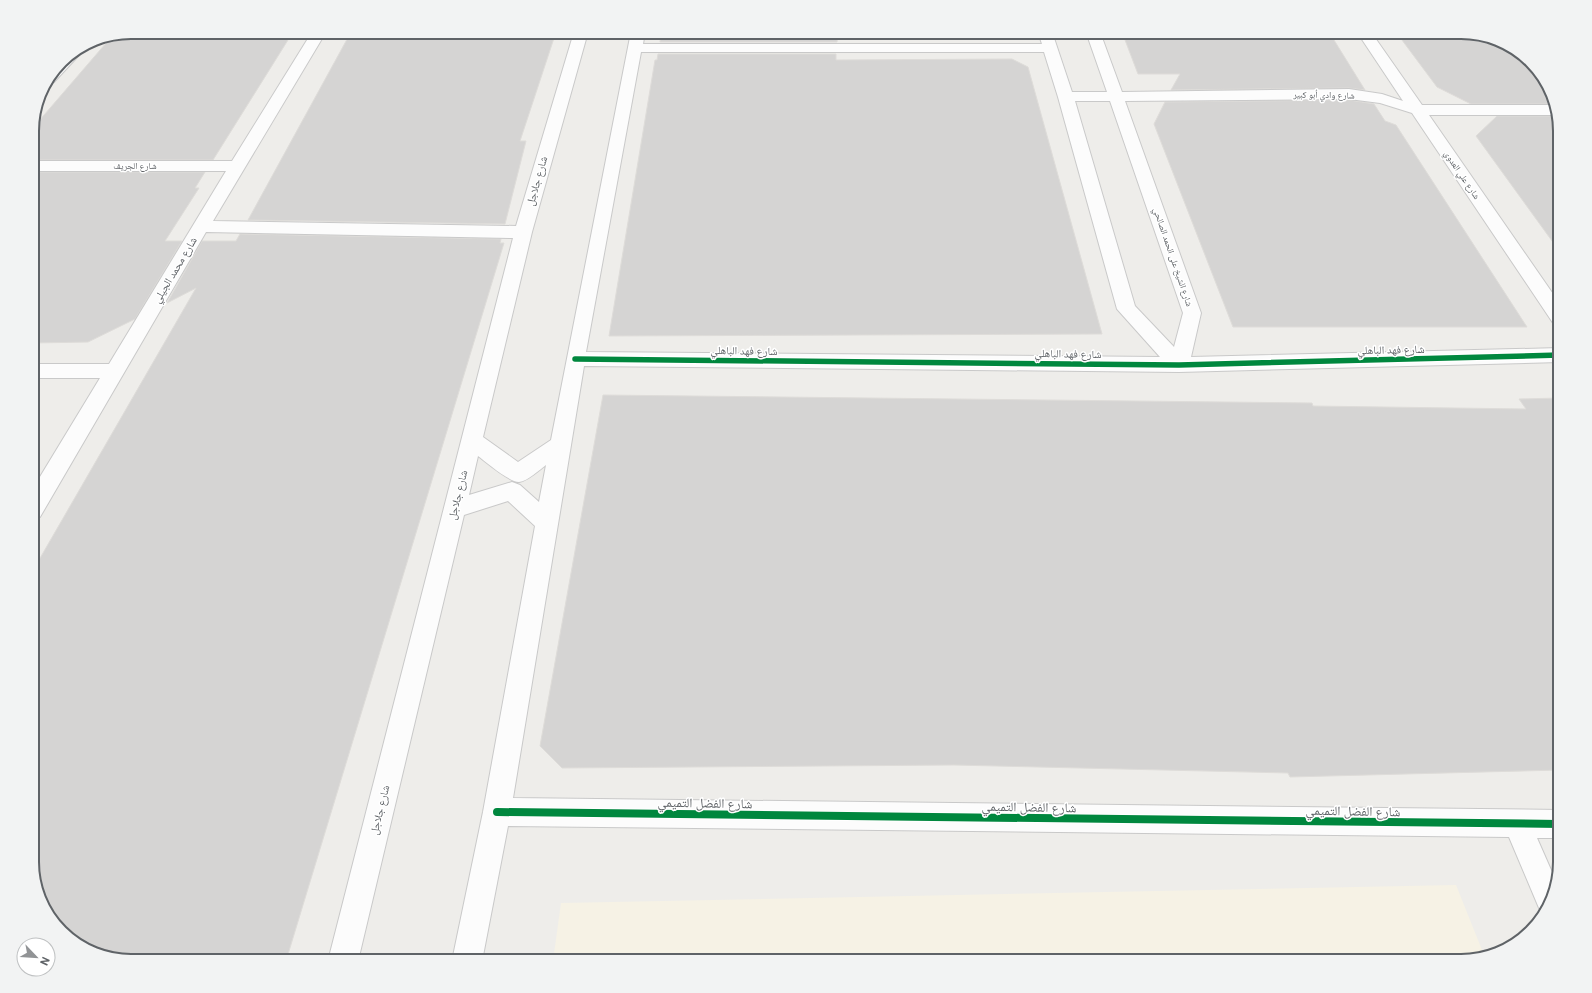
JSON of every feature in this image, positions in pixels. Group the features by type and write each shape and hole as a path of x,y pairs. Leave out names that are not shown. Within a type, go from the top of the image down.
{"street":[{"name":"شارع محمد الجيلي","path":"39,498 237,166 315,39"},
{"name":"شارع جلاجل","path":"345,954 523,232 579,39"},
{"name":"شارع الشيخ على الحمد الصالحي","path":"1095,39 1192,312 1179,365"},
{"name":"شارع علي العدوي","path":"1369,39 1553,308"},
{"path":"469,954 497,812 575,359 636,40 1047,40 1066,96 1126,309 1179,365"},
{"name":"شارع وادي أبو كبير","path":"1066,96 1349,94 1382,99 1418,110 1550,110"},
{"name":"شارع الجريف","path":"39,166 237,166"},
{"path":"201,226 523,232"},
{"name":"شارع فهد الباهلي","path":"575,359 1179,365 1553,355"},
{"path":"39,371 115,371"},
{"path":"471,440 518,473 561,444"},
{"path":"454,509 512,491 547,523"},
{"name":"شارع الفضل التميمي","path":"497,812 1553,824"},
{"path":"1517,824 1547,894"}],"shaded area":[{"path":"1456,885 1483,951 1462,954 554,954 561,903"}],"building":[{"path":"130,39 289,39 213,160 39,160 40,120 107,42"},
{"path":"347,39 554,39 520,141 526,141 505,224 248,220"},
{"path":"660,39 837,39 837,42 660,42"},
{"path":"1125,39 1333,39 1365,90 1349,88 1171,90 1180,74 1138,74"},
{"path":"1401,39 1462,39 1485,42 1497,46 1517,58 1530,70 1544,90 1549,104 1471,104 1437,87"},
{"path":"658,54 836,54 836,60 1012,59 1028,67 1102,334 609,336 655,60 657,60"},
{"path":"1349,100 1374,104 1385,121 1396,125 1527,327 1233,327 1154,124 1165,102"},
{"path":"1497,116 1552,116 1553,125 1553,242 1476,136"},
{"path":"39,172 205,172 195,188 199,188 165,241 182,241 135,319 88,342 39,343"},
{"path":"240,234 501,239 500,243 504,243 288,954 130,954 107,951 95,947 80,939 62,923 48,903 41,880 39,868 39,560 196,288 167,303 202,241 236,241"},
{"path":"603,395 1312,403 1313,406 1526,409 1519,399 1553,398 1553,770 1290,777 1288,773 954,765 562,768 540,746"}],"cycle path":[{"path":"575,359 1179,365 1553,355"},
{"path":"497,812 1553,824"}]}
